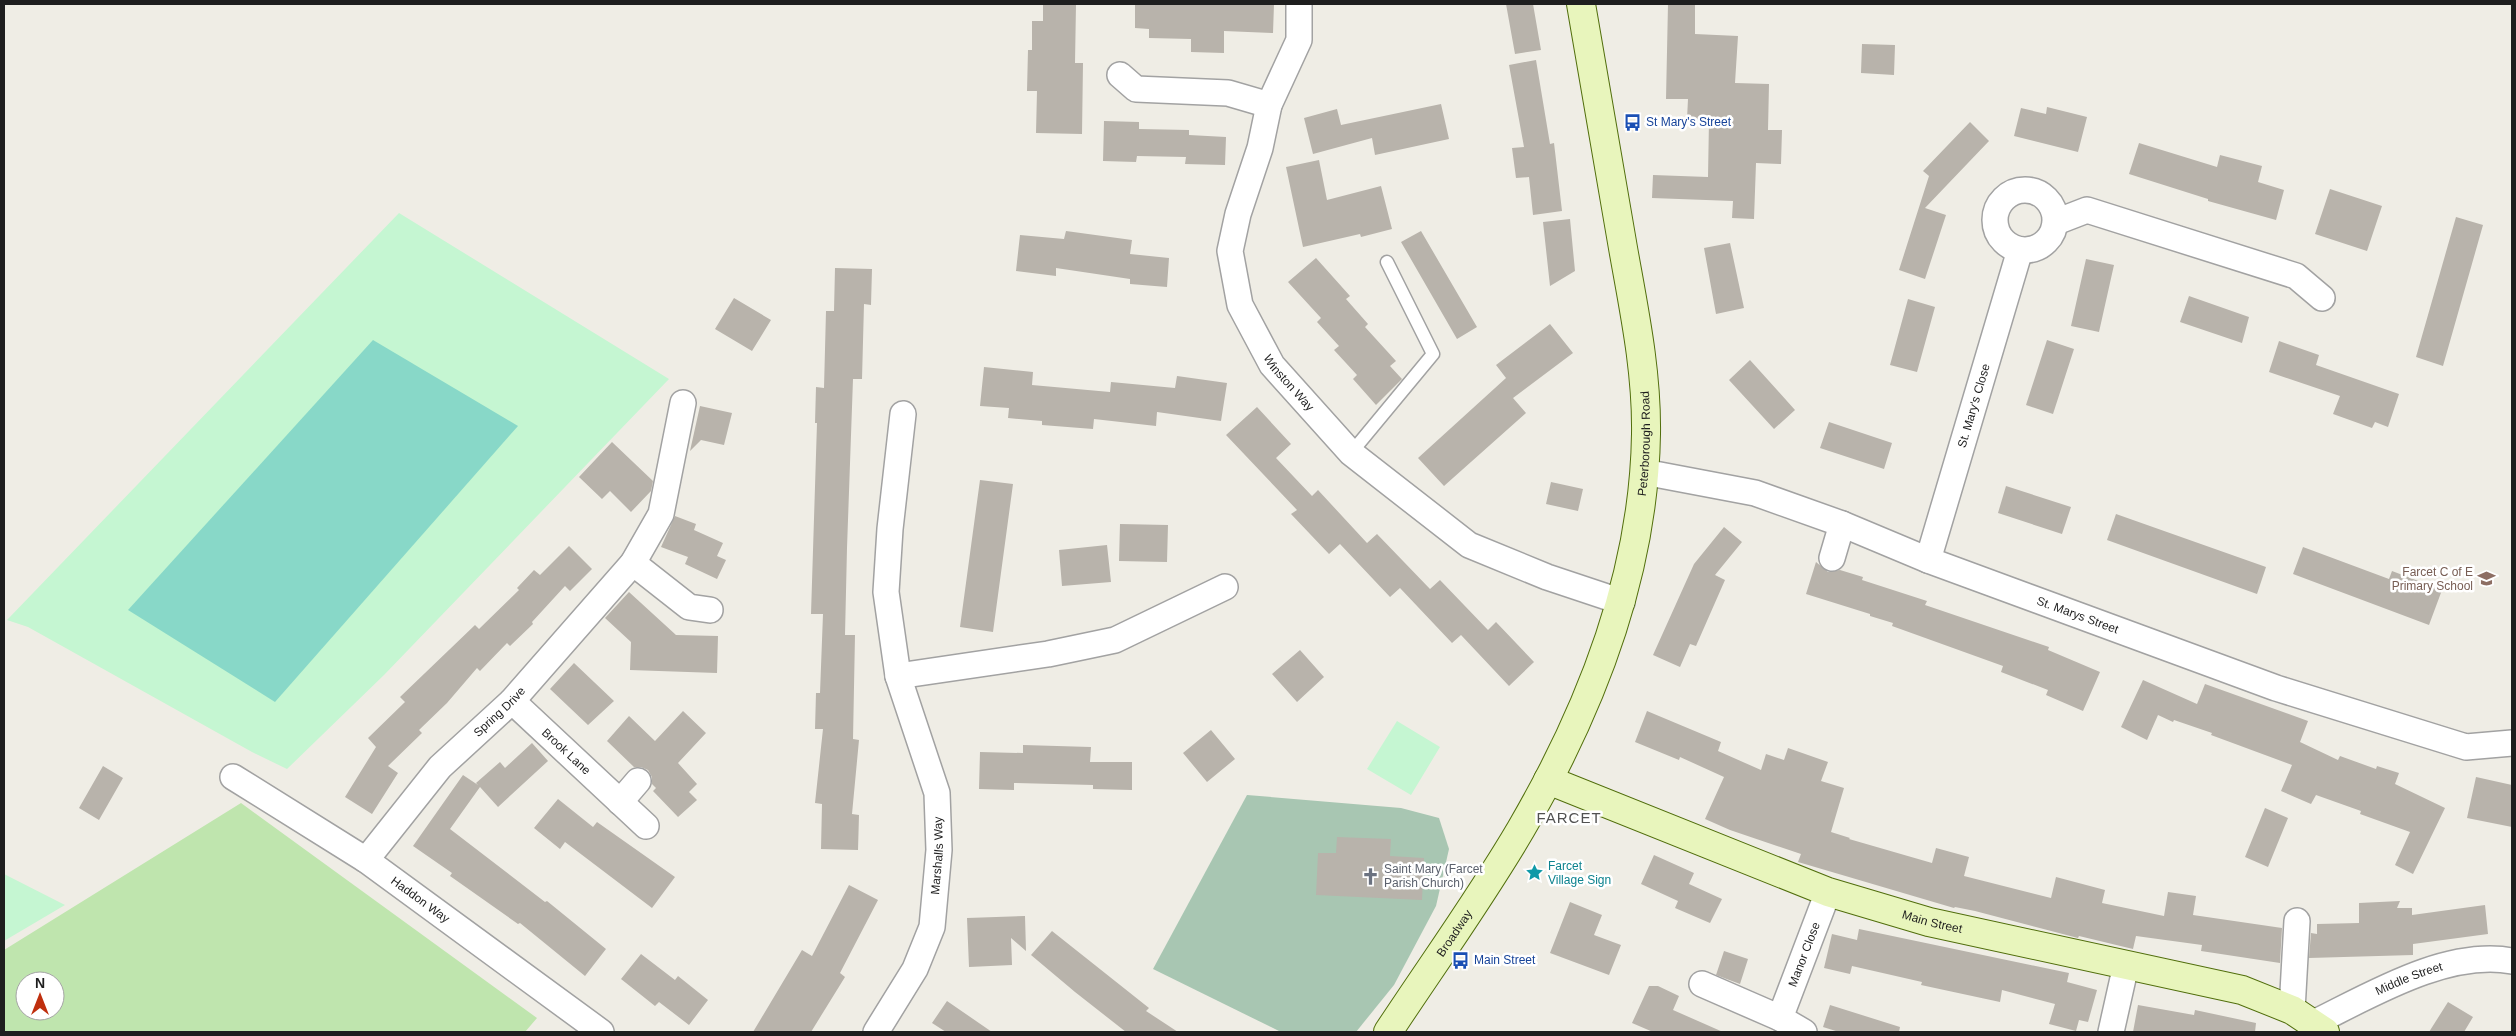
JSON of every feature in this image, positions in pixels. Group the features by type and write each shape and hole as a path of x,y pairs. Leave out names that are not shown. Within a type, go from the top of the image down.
{"main road":[{"name":"Peterborough Road","path":"1548,780 1607,652 1622,602 1638,525 1646,434 1642,354 1581,4"},
{"name":"Main Street","path":"1548,780 1828,892 1928,922 2242,990 2310,1022"},
{"name":"Broadway","path":"1388,1032 1520,830 1548,780"}],"street":[{"name":"Winston Way","path":"1299,4 1299,40 1269,105 1260,148 1238,214 1230,251 1230,308 1272,365 1351,453 1469,545 1547,577 1622,602"},
{"path":"1120,75 1136,89 1228,93 1269,105"},
{"path":"2025,190 2035,191 2051,203 2056,222 2048,241 2040,247 2020,250 2006,244 1997,232 1996,212 2007,196 2025,190"},
{"path":"2056,222 2087,210 2296,276 2322,298"},
{"name":"St. Mary's Close","path":"1928,560 2020,250"},
{"name":"Spring Drive","path":"366,860 440,767 512,702 633,563 661,514 669,427 683,403"},
{"name":"Marshalls Way","path":"881,1030 915,969 932,927 938,850 938,793 898,676 886,592 890,529 903,414"},
{"name":"St. Marys Street","path":"1644,472 1754,493 1842,524 1928,560 2276,688 2466,747 2512,742"},
{"path":"1832,558 1842,524"},
{"path":"633,563 689,607 710,610"},
{"path":"898,676 1048,654 1115,640 1226,587"},
{"name":"Brook Lane","path":"512,702 646,826"},
{"name":"Haddon Way","path":"233,776 366,860 601,1032"},
{"path":"620,802 638,781"},
{"name":"Manor Close","path":"1780,1018 1828,892"},
{"path":"2297,921 2310,1022"},
{"name":"Middle Street","path":"2310,1022 2410,976 2458,964 2498,958 2512,961"},
{"path":"2111,1032 2126,965"},
{"path":"1702,984 1780,1018 1804,1032"}],"lane":[{"path":"1351,453 1433,354 1387,262"}],"green space":[{"path":"399,213 669,379 384,675 287,769 252,752 28,627 7,620"},
{"path":"1397,721 1440,747 1411,795 1367,769"},
{"path":"1247,795 1401,808 1439,818 1449,849 1436,906 1394,985 1356,1032 1281,1032 1153,969"},
{"path":"241,803 537,1018 525,1032 4,1032 4,950"},
{"path":"4,874 65,905 4,941"}],"shaded area":[{"path":"373,340 518,426 275,702 128,610"}],"building":[{"path":"1043,4 1076,4 1075,63 1083,63 1082,134 1036,133 1037,91 1027,91 1028,50 1032,50 1032,21 1043,21"},
{"path":"1135,4 1274,4 1273,33 1224,31 1224,53 1191,52 1191,39 1149,38 1149,29 1135,28"},
{"path":"1506,4 1533,4 1541,50 1515,54"},
{"path":"1668,4 1695,4 1695,34 1738,36 1735,83 1769,84 1768,130 1782,130 1781,164 1756,163 1754,219 1732,218 1733,201 1652,198 1653,175 1708,177 1709,120 1687,119 1688,99 1666,99"},
{"path":"1862,44 1895,45 1894,75 1861,73"},
{"path":"1536,60 1550,144 1554,143 1562,211 1533,215 1529,177 1516,178 1512,148 1524,147 1509,65"},
{"path":"1441,104 1449,139 1375,155 1372,138 1313,154 1304,118 1337,109 1341,125"},
{"path":"2047,107 2087,117 2078,152 2014,136 2021,108 2046,114"},
{"path":"1104,121 1139,122 1139,129 1189,130 1189,135 1226,137 1225,165 1185,164 1186,157 1137,156 1136,162 1103,161"},
{"path":"1970,122 1989,141 1925,208 1946,215 1925,279 1899,270 1929,176 1923,171"},
{"path":"2139,143 2217,167 2220,155 2262,166 2258,182 2284,190 2276,220 2208,201 2208,199 2129,174"},
{"path":"1319,160 1327,200 1381,186 1392,229 1361,237 1360,234 1303,247 1286,167"},
{"path":"2330,189 2382,206 2367,251 2315,234"},
{"path":"2456,217 2483,225 2443,366 2416,357"},
{"path":"1570,219 1575,271 1550,286 1543,222"},
{"path":"1066,231 1132,240 1130,254 1169,258 1167,287 1130,284 1130,279 1056,268 1056,276 1016,271 1020,235 1064,239"},
{"path":"1421,231 1477,327 1457,339 1401,242"},
{"path":"1730,243 1744,308 1716,314 1704,248"},
{"path":"1316,258 1350,296 1346,299 1368,324 1365,327 1396,361 1390,366 1402,379 1376,405 1353,379 1357,375 1334,350 1339,346 1317,322 1321,318 1288,282"},
{"path":"2086,259 2114,265 2099,332 2071,326"},
{"path":"835,268 872,269 871,305 864,304 862,379 853,379 847,548 845,635 855,635 853,739 859,740 852,814 859,815 858,850 821,849 822,804 815,803 823,729 815,729 816,693 820,693 823,614 811,614 817,423 815,423 816,387 824,388 826,311 834,311"},
{"path":"2189,296 2249,317 2242,343 2180,322"},
{"path":"734,298 771,320 752,351 715,329"},
{"path":"1908,299 1935,307 1917,372 1890,365"},
{"path":"1550,324 1573,353 1513,398 1526,413 1444,486 1418,458 1506,378 1496,365"},
{"path":"2047,340 2074,349 2053,414 2026,405"},
{"path":"2279,341 2319,355 2316,365 2399,394 2388,427 2375,422 2372,428 2333,414 2340,396 2269,372"},
{"path":"1750,360 1795,410 1774,429 1729,380"},
{"path":"984,367 1033,372 1032,385 1110,392 1111,382 1175,388 1177,376 1227,383 1221,421 1157,412 1156,426 1094,419 1093,429 1042,425 1042,421 1008,418 1009,408 980,406"},
{"path":"700,406 732,413 724,445 701,440 690,451"},
{"path":"1257,407 1291,444 1276,458 1312,496 1318,490 1367,543 1377,534 1430,589 1440,580 1488,630 1496,622 1534,662 1509,686 1461,635 1452,643 1400,588 1390,597 1340,544 1329,554 1291,514 1297,510 1226,435"},
{"path":"1829,422 1892,443 1884,469 1820,448"},
{"path":"612,442 653,481 651,491 631,512 610,491 602,499 579,477"},
{"path":"980,480 1013,484 993,632 960,627"},
{"path":"1551,482 1583,489 1578,511 1546,504"},
{"path":"2006,486 2071,507 2062,534 1998,513"},
{"path":"2116,514 2266,567 2257,594 2107,540"},
{"path":"675,516 696,524 694,530 723,543 717,556 726,560 717,579 685,564 688,557 661,547"},
{"path":"1120,524 1168,525 1167,562 1119,561"},
{"path":"1724,527 1742,542 1715,575 1725,580 1696,646 1690,644 1680,667 1653,655 1694,564"},
{"path":"1107,545 1111,582 1062,586 1059,550"},
{"path":"569,546 592,569 570,591 565,586 532,622 533,624 510,646 507,643 480,671 477,668 447,703 419,730 422,733 388,766 398,773 372,814 345,797 376,747 368,738 405,702 400,697 475,625 479,629 519,590 517,588 534,570 540,575"},
{"path":"2303,547 2389,579 2392,571 2442,590 2429,625 2293,574"},
{"path":"1816,562 1828,572 1840,570 1863,577 1862,580 1927,601 1925,605 2049,647 2048,650 2100,672 2083,711 2046,695 2048,690 2001,672 2003,666 1892,626 1893,623 1870,616 1870,614 1806,594"},
{"path":"629,592 676,635 718,636 717,673 630,670 631,642 605,618"},
{"path":"1300,650 1324,677 1297,702 1272,674"},
{"path":"574,663 614,701 588,725 550,689"},
{"path":"2143,680 2197,704 2205,684 2308,721 2300,742 2338,760 2340,756 2376,769 2377,766 2399,773 2395,784 2445,808 2413,874 2395,865 2410,832 2360,814 2361,811 2316,795 2311,804 2281,791 2292,765 2211,735 2212,733 2174,720 2173,722 2158,715 2147,740 2121,727"},
{"path":"683,711 706,733 678,763 697,784 689,792 697,800 678,817 653,791 656,788 652,784 652,777 648,770 634,767 607,741 629,716 655,741"},
{"path":"1647,711 1721,742 1718,751 1761,770 1766,754 1784,760 1788,748 1828,762 1821,781 1844,788 1831,832 1932,863 1936,848 1969,857 1964,876 2051,898 2056,877 2105,890 2102,903 2164,916 2168,892 2196,896 2193,915 2282,928 2280,963 2201,951 2202,945 2136,936 2133,949 2079,936 2078,938 1975,911 1954,908 1798,862 1801,854 1730,830 1705,819 1724,777 1680,757 1679,760 1635,742"},
{"path":"1211,730 1235,759 1207,782 1183,753"},
{"path":"532,743 548,761 498,807 480,787 450,829 545,902 547,901 606,949 585,976 520,923 518,924 450,876 452,873 413,846 463,775 478,785 476,783 500,762 505,768"},
{"path":"1023,745 1091,747 1090,762 1132,762 1132,790 1093,789 1093,785 1014,783 1014,790 979,789 980,752 1023,753"},
{"path":"103,766 123,778 99,820 79,808"},
{"path":"2476,777 2512,785 2512,827 2467,818"},
{"path":"558,799 593,827 597,822 675,877 652,908 565,842 560,849 534,828"},
{"path":"2265,808 2288,818 2268,867 2245,857"},
{"name":"Saint Mary (Farcet Parish Church)","path":"1337,837 1391,839 1390,856 1424,858 1422,900 1316,895 1318,853 1336,853"},
{"path":"1654,855 1694,873 1689,884 1722,899 1710,923 1675,908 1678,901 1641,884"},
{"path":"849,885 878,900 840,973 845,977 811,1032 753,1032 802,950 812,956"},
{"path":"2400,901 2397,908 2412,908 2412,915 2485,905 2488,934 2413,944 2413,955 2309,958 2311,933 2317,934 2317,924 2359,923 2359,903"},
{"path":"1570,902 1602,915 1594,935 1621,945 1609,975 1550,953"},
{"path":"1025,916 1026,951 1011,938 1012,965 969,967 967,918"},
{"path":"1859,929 2069,973 2067,982 2097,990 2088,1022 2079,1020 2076,1031 2049,1024 2055,1004 2002,990 2000,1002 1921,985 1922,982 1852,966 1850,974 1824,968 1832,934 1857,940"},
{"path":"1052,931 1149,1008 1146,1011 1178,1032 1126,1032 1075,992 1031,955"},
{"path":"1724,951 1748,959 1740,984 1716,975"},
{"path":"641,954 675,980 678,976 708,1000 689,1025 659,1002 655,1006 621,979"},
{"path":"1649,986 1658,986 1679,996 1673,1010 1723,1032 1653,1032 1632,1023"},
{"path":"947,1001 992,1032 946,1032 932,1023"},
{"path":"2448,1002 2473,1017 2464,1032 2429,1032"},
{"path":"1830,1005 1900,1027 1899,1032 1839,1032 1823,1027"},
{"path":"2138,1005 2194,1015 2195,1010 2256,1023 2255,1032 2133,1032"}],"place":[{"name":"St Mary's Street","path":"1632,122"},
{"name":"Farcet C of E Primary School","path":"2487,579"},
{"name":"Farcet Village Sign","path":"1534,873"},
{"name":"Saint Mary (Farcet Parish Church)","path":"1370,876"},
{"name":"Main Street","path":"1460,960"}],"district":[{"name":"FARCET","path":"1569,817"}]}
